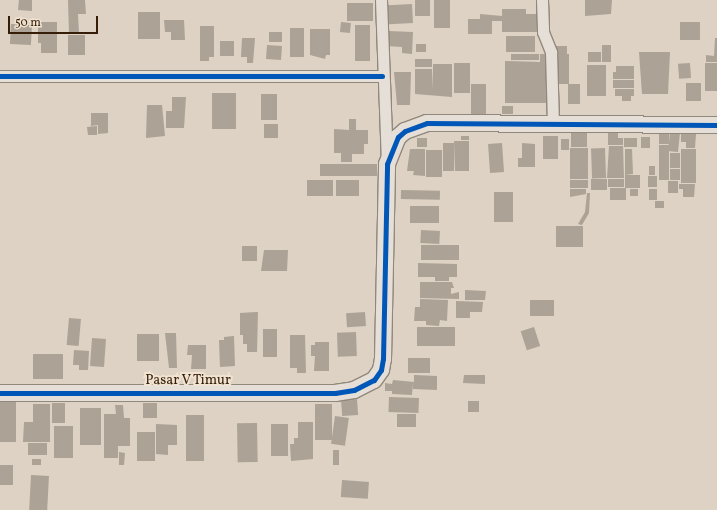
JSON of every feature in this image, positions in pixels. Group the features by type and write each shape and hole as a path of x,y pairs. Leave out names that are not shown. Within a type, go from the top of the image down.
{"street":[{"path":"381,0 382,76 387,164"},
{"path":"542,0 543,32 551,52 553,125"},
{"path":"0,76 382,76"},
{"path":"387,164 398,137 416,126 427,123 717,125"},
{"name":"Pasar V Timur","path":"0,393 335,393 354,390 374,380 381,370 383,359 387,164"}],"building":[{"path":"19,0 32,0 32,11 18,10"},
{"path":"68,0 85,0 86,14 78,14 79,34 69,34"},
{"path":"415,0 430,0 430,16 415,16"},
{"path":"434,0 450,0 450,28 434,28"},
{"path":"585,0 612,0 611,14 585,16"},
{"path":"347,3 373,3 373,21 347,21"},
{"path":"412,4 413,23 389,24 388,5"},
{"path":"502,9 526,9 526,14 539,14 539,32 502,32 502,21 492,21 492,34 468,34 468,19 480,19 480,14 502,16"},
{"path":"138,12 160,12 160,39 138,39"},
{"path":"164,20 184,20 185,40 171,40 171,32 165,32"},
{"path":"38,22 57,22 57,53 41,53 41,43 38,43"},
{"path":"341,22 351,23 350,33 340,32"},
{"path":"680,22 700,22 700,40 680,40"},
{"path":"11,24 32,25 31,45 10,44"},
{"path":"355,25 370,25 370,61 355,61"},
{"path":"200,26 214,26 214,57 209,57 209,61 200,61"},
{"path":"290,28 304,28 304,57 290,57"},
{"path":"310,29 330,29 330,55 326,55 325,59 310,55"},
{"path":"388,31 413,32 412,54 402,53 402,47 387,46"},
{"path":"269,32 282,32 282,42 269,42"},
{"path":"68,35 85,35 85,55 68,55"},
{"path":"506,36 535,36 535,52 506,52"},
{"path":"242,38 255,38 253,63 247,63 247,57 241,57"},
{"path":"715,38 717,38 717,62 706,62 706,55 714,56"},
{"path":"220,41 234,41 234,56 220,56"},
{"path":"416,44 426,44 426,52 416,52"},
{"path":"267,45 282,46 281,60 266,59"},
{"path":"602,45 611,45 611,62 602,62"},
{"path":"555,46 567,46 567,54 555,54"},
{"path":"588,52 601,52 601,62 588,62"},
{"path":"639,52 670,52 668,94 642,94"},
{"path":"511,54 539,54 539,60 511,60"},
{"path":"540,54 548,54 548,103 505,103 505,61 540,62"},
{"path":"555,54 569,54 569,84 555,84"},
{"path":"415,59 432,59 432,67 415,67"},
{"path":"454,63 470,63 470,93 454,93"},
{"path":"690,63 691,78 679,79 678,64"},
{"path":"705,63 717,63 717,91 705,91"},
{"path":"433,64 452,64 452,97 415,94 415,69 432,69 433,90"},
{"path":"587,65 606,65 606,96 587,96"},
{"path":"616,66 634,66 634,72 616,72"},
{"path":"394,72 411,72 410,105 397,105"},
{"path":"613,72 634,72 634,79 613,79"},
{"path":"613,80 634,80 634,88 613,88"},
{"path":"686,83 701,83 701,101 686,101"},
{"path":"471,84 486,84 486,114 471,114"},
{"path":"568,84 580,84 580,104 568,104"},
{"path":"615,89 634,89 634,96 631,96 631,101 622,101 622,96 615,96"},
{"path":"212,93 236,93 236,129 212,129"},
{"path":"261,94 277,94 277,120 261,120"},
{"path":"172,97 186,97 184,128 166,128 166,111 172,111"},
{"path":"147,105 162,105 165,136 146,138"},
{"path":"502,106 513,106 513,114 502,114"},
{"path":"91,113 108,113 108,133 98,134 98,125 91,126"},
{"path":"349,119 356,119 356,130 368,130 368,144 364,144 364,154 352,154 352,162 341,162 341,153 334,153 334,129 349,130"},
{"path":"264,124 278,124 278,138 264,138"},
{"path":"97,126 97,135 88,135 87,127"},
{"path":"571,129 587,129 587,147 571,147"},
{"path":"608,132 618,132 618,138 623,138 623,145 608,145"},
{"path":"670,132 680,133 678,152 668,151"},
{"path":"681,133 696,134 695,148 686,148 686,142 681,142"},
{"path":"659,134 669,134 669,144 659,144"},
{"path":"461,136 469,136 469,140 461,140"},
{"path":"543,136 558,136 558,159 543,159"},
{"path":"641,137 650,137 650,148 641,148"},
{"path":"417,138 427,138 427,147 417,147"},
{"path":"624,138 637,138 637,147 624,147"},
{"path":"561,139 569,139 569,150 561,150"},
{"path":"454,141 469,141 469,171 455,171"},
{"path":"443,143 454,143 454,171 443,171"},
{"path":"502,143 504,172 490,173 488,144"},
{"path":"522,143 535,144 535,167 518,167 518,158 522,158"},
{"path":"659,145 669,145 669,180 659,180"},
{"path":"609,146 623,146 624,178 607,178"},
{"path":"570,148 588,148 588,179 570,179"},
{"path":"591,148 605,148 606,178 592,178"},
{"path":"410,149 425,149 425,176 413,175 414,171 407,171"},
{"path":"625,149 632,149 633,174 625,175"},
{"path":"681,149 696,149 696,183 681,183"},
{"path":"426,150 442,150 442,177 426,177"},
{"path":"670,153 680,153 680,168 670,168"},
{"path":"320,164 377,164 377,176 320,176"},
{"path":"649,166 655,166 655,175 649,175"},
{"path":"670,169 680,169 680,180 670,180"},
{"path":"625,175 640,175 640,188 625,188"},
{"path":"648,176 657,176 657,187 648,187"},
{"path":"591,179 607,179 607,190 591,190"},
{"path":"608,179 624,179 624,187 608,187"},
{"path":"307,180 333,180 333,196 307,196"},
{"path":"336,180 359,180 359,196 336,196"},
{"path":"570,180 588,180 588,188 570,188"},
{"path":"668,181 678,181 678,193 668,193"},
{"path":"679,184 695,184 694,197 683,197 683,189 679,189"},
{"path":"610,188 626,188 626,200 610,200"},
{"path":"570,189 586,189 586,194 570,197"},
{"path":"630,189 638,189 638,196 630,196"},
{"path":"649,189 657,189 657,200 649,200"},
{"path":"401,190 440,191 440,200 401,199"},
{"path":"494,192 513,192 513,222 494,222"},
{"path":"587,193 590,193 589,213 582,225 578,224 585,212"},
{"path":"655,201 664,201 664,208 655,208"},
{"path":"410,206 439,206 439,223 410,223"},
{"path":"556,226 583,226 583,247 556,247"},
{"path":"421,230 440,231 439,244 420,243"},
{"path":"421,245 459,245 459,260 421,260"},
{"path":"242,246 257,246 257,261 242,261"},
{"path":"264,250 288,250 287,271 261,271"},
{"path":"418,263 457,264 457,277 449,277 449,281 435,281 435,277 418,277"},
{"path":"420,282 452,282 454,288 451,288 451,294 459,292 459,299 420,298"},
{"path":"465,290 486,291 485,300 465,300"},
{"path":"420,299 448,300 447,321 440,320 439,326 426,325 426,321 414,321 415,307 420,307"},
{"path":"530,300 554,300 554,316 530,316"},
{"path":"456,301 483,302 482,312 470,312 470,318 456,318"},
{"path":"258,312 257,352 247,352 247,344 243,344 243,335 240,335 240,313"},
{"path":"365,312 366,326 347,327 346,313"},
{"path":"69,318 81,319 79,346 67,345"},
{"path":"417,327 455,327 455,346 417,346"},
{"path":"534,327 540,346 527,350 521,331"},
{"path":"263,329 277,329 277,357 263,357"},
{"path":"356,332 357,356 338,357 337,333"},
{"path":"165,333 176,333 177,368 169,368"},
{"path":"137,334 159,334 159,361 137,361"},
{"path":"290,335 305,335 306,373 297,373 297,368 290,368"},
{"path":"234,336 235,366 220,367 219,340 224,340 224,337"},
{"path":"92,338 106,339 104,367 90,366"},
{"path":"315,342 329,342 329,371 314,371 315,356 311,356 311,345 315,345"},
{"path":"188,345 206,345 206,369 191,369 192,355 187,355"},
{"path":"74,350 89,351 88,370 79,370 79,365 73,365"},
{"path":"33,354 63,354 63,379 33,379"},
{"path":"408,358 430,358 430,373 408,373"},
{"path":"414,375 437,376 437,390 413,389 413,383 412,395 392,394 392,391 385,391 385,383 392,384 393,380 414,382"},
{"path":"464,375 485,375 485,384 463,383"},
{"path":"389,397 419,398 418,413 388,412"},
{"path":"357,399 358,415 342,416 341,400"},
{"path":"0,401 16,401 16,442 0,442"},
{"path":"468,401 479,401 479,412 468,412"},
{"path":"52,403 65,403 65,423 52,423"},
{"path":"143,403 157,403 157,418 143,418"},
{"path":"33,404 50,404 50,442 23,442 24,422 33,422"},
{"path":"315,404 332,404 332,440 315,440"},
{"path":"115,405 123,405 124,418 130,418 130,446 118,446 118,458 104,458 104,414 116,414"},
{"path":"80,408 101,408 101,445 80,445"},
{"path":"397,414 416,414 416,427 397,427"},
{"path":"186,415 204,415 204,461 186,461"},
{"path":"335,416 349,418 345,446 331,444"},
{"path":"298,422 313,422 313,459 291,461 290,444 294,444 294,438 298,438"},
{"path":"237,423 257,423 258,462 238,462"},
{"path":"156,424 177,425 177,445 168,445 168,455 156,454"},
{"path":"271,424 288,424 288,456 271,456"},
{"path":"54,426 73,426 73,458 54,458"},
{"path":"137,432 155,432 155,461 137,461"},
{"path":"28,443 47,443 47,455 28,455"},
{"path":"333,450 339,450 339,465 333,465"},
{"path":"119,452 125,453 124,465 119,465"},
{"path":"32,459 41,459 41,465 32,465"},
{"path":"0,465 13,465 13,485 0,485"},
{"path":"31,475 49,476 47,510 29,510"},
{"path":"342,480 369,482 368,499 341,497"}],"cycle path":[{"path":"0,76 382,76"},
{"path":"0,393 335,393 354,390 374,380 381,370 383,359 387,164 398,137 405,131 427,123 717,125"}]}
